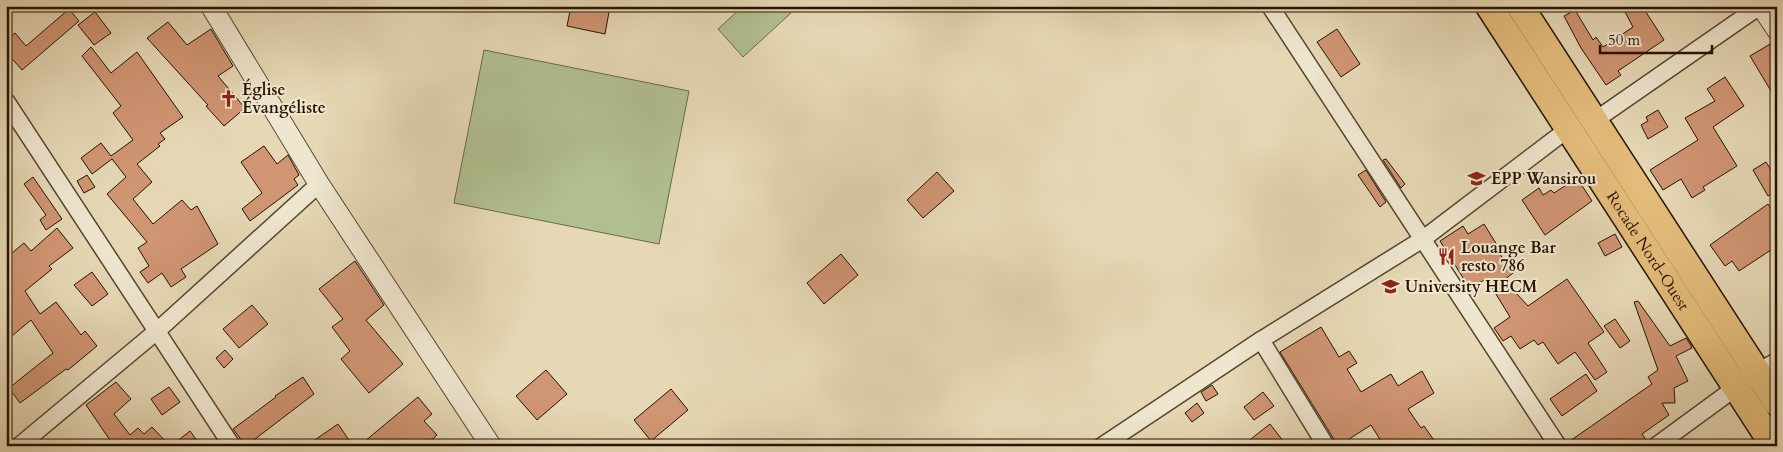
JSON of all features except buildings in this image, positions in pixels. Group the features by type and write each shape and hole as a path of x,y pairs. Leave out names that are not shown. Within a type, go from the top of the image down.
{"main road":[{"name":"Rocade Nord-Ouest","path":"1489,6 1568,129 1757,373 1774,446"},
{"name":"Rocade Nord-Ouest","path":"1520,6 1777,403"}],"street":[{"path":"211,6 320,184 491,446"},
{"path":"1270,6 1558,446"},
{"path":"1594,121 1761,6 1777,30"},
{"path":"6,101 232,446"},
{"path":"1102,446 1261,340 1423,239 1568,129"},
{"path":"19,446 157,331 320,184"},
{"path":"1261,340 1326,446"},
{"path":"1656,446 1757,373"}],"green space":[{"path":"743,6 785,6 791,13 743,57 718,29"},
{"path":"484,50 689,91 659,244 454,203"}],"place":[{"name":"Église Évangéliste","path":"228,99"},
{"name":"EPP Wansirou","path":"1477,179"},
{"name":"Louange Bar resto 786","path":"1447,257"},
{"name":"University HECM","path":"1391,287"}]}
